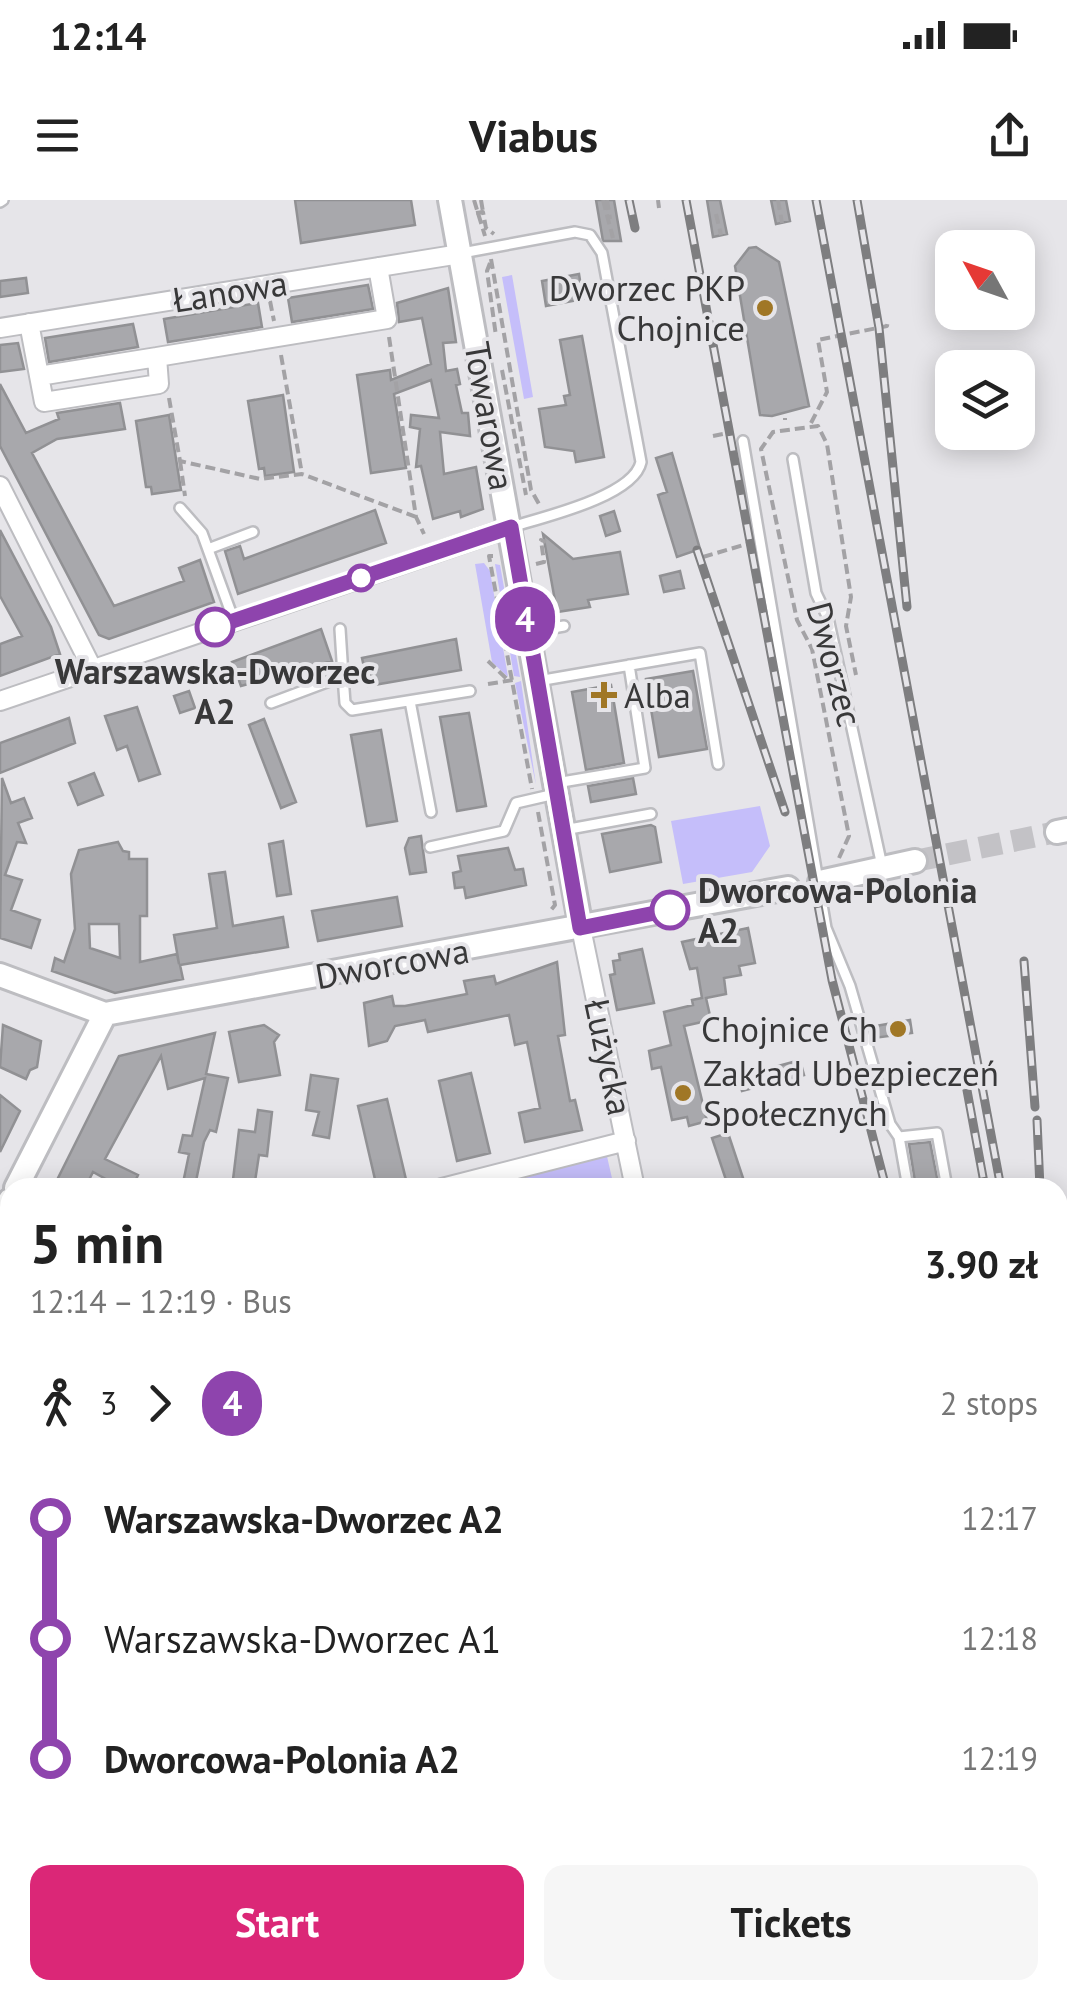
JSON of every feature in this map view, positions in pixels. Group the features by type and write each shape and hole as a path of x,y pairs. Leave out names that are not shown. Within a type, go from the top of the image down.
{"street":[{"name":"Towarowa","path":"450,200 460,254 531,533 529,680 544,791 561,831 580,928"},
{"name":"Łanowa","path":"0,328 460,254"},
{"path":"39,376 387,319 378,267"},
{"path":"29,322 44,402 159,384 157,357"},
{"path":"0,486 93,670"},
{"path":"0,702 234,621 531,533"},
{"path":"820,882 915,861"},
{"name":"Dworcowa","path":"105,1014 788,888"},
{"name":"Łużycka","path":"580,928 633,1178"},
{"path":"0,975 105,1014 21,1178"},
{"path":"480,1178 626,1140"}],"lane":[{"path":"460,254 576,232 590,235 602,253 642,462 639,474 624,488 531,533"},
{"path":"743,442 826,928 850,986 890,1124 899,1137 906,1178"},
{"name":"Dworzec","path":"794,460 816,593 828,618 882,868"},
{"path":"180,508 202,533 234,621"},
{"path":"208,549 253,532"},
{"path":"527,633 564,626"},
{"path":"340,629 345,704 352,710 470,691"},
{"path":"529,680 700,653 718,764"},
{"path":"430,847 504,831 516,803 544,791 644,768 630,666"},
{"path":"271,703 343,676"},
{"path":"410,702 431,812"},
{"path":"561,831 651,814"},
{"path":"899,1137 937,1133 945,1178"}],"path":[{"path":"478,200 476,213 488,240"},
{"path":"605,200 610,219"},
{"path":"605,200 612,240"},
{"path":"658,200 660,208"},
{"path":"778,200 782,224"},
{"path":"476,213 495,238"},
{"path":"716,214 720,236"},
{"path":"491,259 499,258"},
{"path":"491,259 487,271 496,336 526,494"},
{"path":"491,259 532,490 544,510 536,511"},
{"path":"270,298 302,474"},
{"path":"387,319 416,517 424,534"},
{"path":"811,424 828,392 818,340 887,326 888,320"},
{"path":"852,323 854,333"},
{"path":"159,384 173,404 188,517"},
{"path":"713,436 733,432"},
{"path":"180,461 260,479 302,474 416,517"},
{"path":"531,533 544,541 544,562 534,565"},
{"path":"704,557 758,541"},
{"path":"489,556 510,680 544,791 552,894"},
{"path":"488,661 510,680"},
{"path":"488,684 529,680"},
{"path":"835,862 846,850 849,836"}],"shaded area":[{"path":"512,275 533,397 524,399 502,277"},
{"path":"484,563 490,571 508,677 492,662 475,564"},
{"path":"495,564 500,565 520,677 514,676"},
{"path":"521,681 536,785 515,683"},
{"path":"760,806 770,846 752,872 683,884 671,821"},
{"path":"606,1152 612,1178 506,1178"}],"building":[{"path":"295,200 411,200 415,225 301,243"},
{"path":"596,200 614,200 621,241 603,241"},
{"path":"707,200 720,200 727,234 713,237"},
{"path":"771,200 786,200 790,221 776,224"},
{"name":"Dworzec PKP Chojnice","path":"756,247 779,262 809,406 772,416 760,415 735,266 749,248"},
{"path":"579,274 583,299 546,306 542,281"},
{"path":"26,278 28,293 0,297 0,281"},
{"path":"368,285 373,309 292,322 288,298"},
{"path":"448,288 456,342 443,343 446,371 457,369 460,384 456,385 462,413 468,413 470,436 440,432 444,474 476,467 483,509 461,517 460,511 433,519 421,466 416,467 420,429 410,427 411,415 439,418 431,380 394,394 406,468 371,473 357,375 390,370 391,380 431,364 422,318 399,322 397,303"},
{"path":"258,303 262,327 168,342 164,319"},
{"path":"133,324 138,347 49,362 45,338"},
{"path":"582,336 604,457 576,462 574,451 545,447 539,409 566,405 564,396 570,395 560,340"},
{"path":"18,343 24,369 0,372 0,345"},
{"path":"0,384 26,433 59,419 57,413 120,403 125,429 57,439 32,453 114,606 184,581 179,568 200,560 214,602 109,639 99,635 0,446"},
{"path":"283,395 294,472 265,476 264,468 259,469 248,401"},
{"path":"169,415 181,490 152,494 151,487 146,487 136,421"},
{"path":"672,453 700,549 677,557 658,495 667,492 656,458"},
{"path":"375,510 386,543 238,594 225,551 240,546 244,559"},
{"path":"614,511 620,531 606,536 600,516"},
{"path":"0,530 51,627 60,654 0,676 0,644 22,636 0,596"},
{"path":"543,534 573,559 620,552 628,594 588,600 590,607 557,612"},
{"path":"680,571 684,588 664,592 660,576"},
{"path":"321,629 332,661 241,686 232,662"},
{"path":"456,639 461,670 368,686 362,658"},
{"path":"693,671 707,749 659,757 646,679"},
{"path":"611,685 624,763 586,770 572,692"},
{"path":"189,691 195,708 180,713 174,696"},
{"path":"137,707 160,774 139,781 127,746 117,750 105,716"},
{"path":"469,713 486,806 457,811 440,717"},
{"path":"69,718 75,743 0,773 0,743"},
{"path":"264,719 296,802 281,808 249,725"},
{"path":"381,730 397,821 367,826 351,735"},
{"path":"94,773 103,795 78,805 69,783"},
{"path":"2,778 11,803 24,798 32,818 18,823 26,843 17,842 5,875 22,880 11,910 40,920 31,948 0,938"},
{"path":"633,778 636,794 591,802 588,786"},
{"path":"655,827 661,862 610,872 602,834"},
{"path":"421,836 426,872 410,874 405,848 409,838"},
{"path":"283,841 291,894 277,896 269,844"},
{"path":"118,842 123,851 129,852 129,859 147,859 147,916 140,916 140,962 177,954 179,964 174,935 217,928 209,874 225,872 233,926 283,917 288,947 180,965 183,979 115,993 52,971 55,958 64,962 75,929 71,874 79,850","holes":["89,924 119,924 120,958 90,948"]},
{"path":"508,848 515,870 523,869 526,885 466,898 464,887 455,888 453,873 461,871 458,856"},
{"path":"397,897 402,926 318,941 312,911"},
{"path":"748,928 755,963 739,966 741,975 724,978 726,994 706,998 711,1020 684,1026 707,1121 689,1126 687,1117 672,1120 661,1067 652,1069 649,1051 671,1045 664,1012 693,1005 692,1000 702,998 697,968 690,969 682,942"},
{"path":"642,949 654,1003 617,1010 610,975 615,974 613,961 620,960 619,954"},
{"path":"557,962 565,1035 558,1036 570,1101 575,1100 582,1130 525,1142 519,1113 540,1108 527,1042 515,1045 509,1015 428,1032 425,1020 395,1026 387,1041 369,1046 364,1003 392,996 394,1006 405,1006 467,994 464,981 494,976 496,984"},
{"name":"Chojnice Ch","path":"910,1020 912,1033 874,1038 870,1027"},
{"path":"3,1025 41,1041 37,1067 30,1070 26,1079 0,1067"},
{"path":"264,1025 279,1035 274,1042 280,1075 239,1082 229,1032"},
{"path":"215,1033 206,1074 228,1078 216,1132 210,1130 204,1142 197,1178 184,1178 189,1154 179,1152 183,1135 192,1136 205,1078 168,1089 161,1056 105,1159 138,1175 137,1178 104,1178 93,1172 90,1178 58,1178 119,1056"},
{"path":"800,1060 804,1075 742,1091 738,1077"},
{"path":"471,1073 490,1153 457,1161 439,1081"},
{"path":"311,1075 338,1079 329,1138 313,1135 319,1112 306,1110"},
{"path":"0,1095 20,1111 0,1152"},
{"path":"387,1099 406,1178 375,1178 358,1106"},
{"path":"258,1110 272,1112 267,1156 259,1155 256,1178 233,1178 239,1130 255,1132"},
{"path":"728,1133 743,1178 725,1178 712,1138"},
{"path":"930,1142 937,1178 914,1178 909,1144"}],"tunnel":[{"path":"915,861 1057,832"}],"railway":[{"path":"629,200 635,228"},
{"path":"686,200 832,980 883,1178"},
{"path":"816,200 999,1178"},
{"path":"857,200 879,328 907,607"},
{"path":"697,550 785,812"},
{"path":"1024,961 1035,1107"},
{"path":"964,1074 983,1178"},
{"path":"1037,1120 1040,1178"}],"bus line":[{"name":"4","path":"215,627 511,527 580,928 670,910"}],"place":[{"name":"Dworzec PKP Chojnice","path":"765,308"},
{"name":"Warszawska-Dworzec A2","path":"215,627"},
{"name":"Alba","path":"604,695"},
{"name":"Dworcowa-Polonia A2","path":"670,910"},
{"name":"Chojnice Ch","path":"898,1029"},
{"name":"Zakład Ubezpieczeń Społecznych","path":"683,1093"}]}
